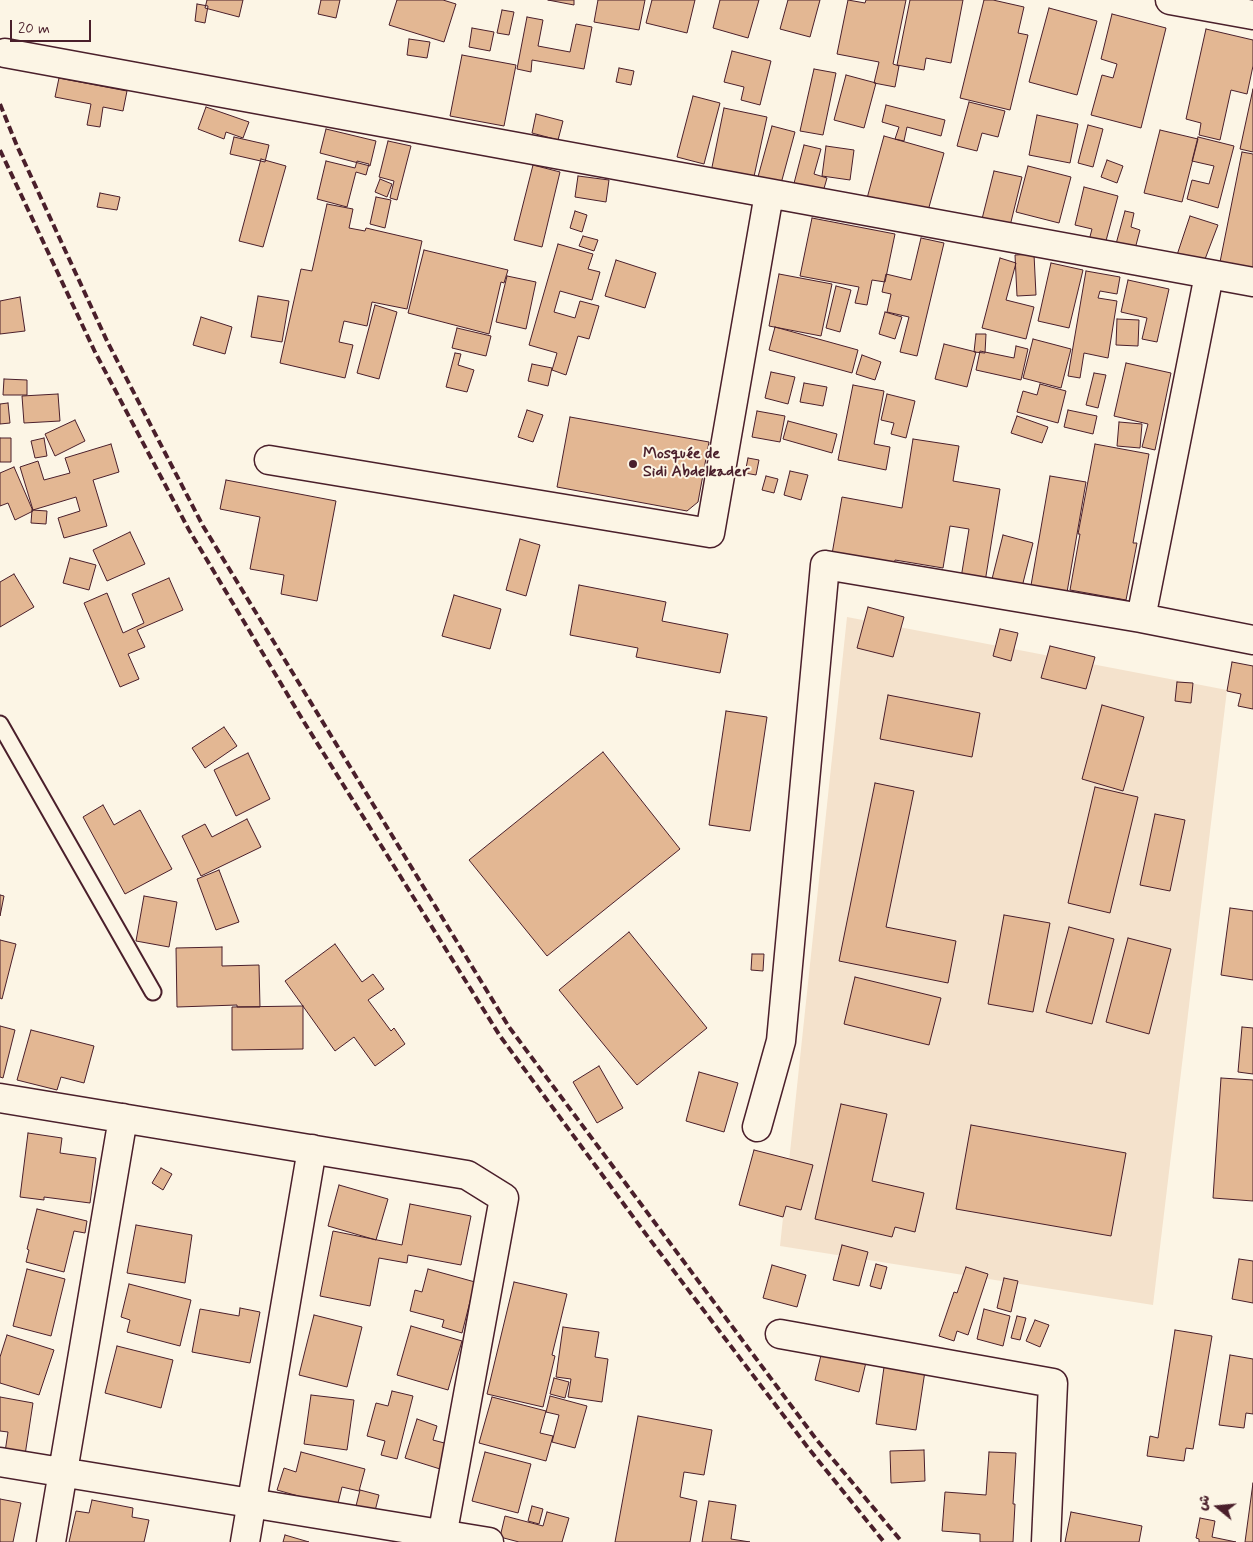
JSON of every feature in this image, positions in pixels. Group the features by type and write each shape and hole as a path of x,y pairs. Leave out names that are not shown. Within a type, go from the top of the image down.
{"street":[{"path":"1170,0 1253,16"},
{"path":"6,53 1253,282"},
{"path":"269,460 710,533 769,194"},
{"path":"1141,618 1209,275"},
{"path":"757,1127 782,1041 826,564 1141,618 1253,640"},
{"path":"0,1098 467,1175 504,1198 441,1538"},
{"path":"51,1542 123,1118"},
{"path":"245,1542 312,1149"},
{"path":"780,1334 1053,1383 1046,1542"},
{"path":"0,1462 251,1502 441,1538 489,1542"}],"lane":[{"path":"0,724 153,992"}],"shaded area":[{"path":"847,617 1227,690 1153,1305 780,1246"}],"building":[{"path":"207,0 243,0 239,17 205,8"},
{"path":"321,0 340,0 336,18 318,14"},
{"path":"397,0 443,0 456,4 444,42 389,25"},
{"path":"548,0 574,0 574,5"},
{"path":"598,0 645,0 639,30 594,22"},
{"path":"652,0 695,0 687,33 646,23"},
{"path":"720,0 759,0 748,38 713,28"},
{"path":"788,0 820,0 810,37 780,29"},
{"path":"848,0 865,3 866,0 906,0 893,64 899,66 895,87 874,83 879,62 837,54"},
{"path":"910,0 963,0 951,63 926,58 924,70 897,65"},
{"path":"984,0 993,0 1024,7 1018,33 1028,35 1010,110 960,98"},
{"path":"197,4 208,6 205,23 195,21"},
{"path":"1049,8 1097,21 1077,95 1029,82"},
{"path":"502,10 514,12 509,35 497,33"},
{"path":"1112,14 1166,28 1141,128 1091,115 1102,75 1113,78 1117,64 1101,59"},
{"path":"527,17 543,20 538,46 570,52 576,24 592,27 584,69 532,60 531,72 517,69"},
{"path":"472,28 494,32 490,51 469,47"},
{"path":"1206,29 1253,40 1253,66 1247,94 1231,90 1220,140 1199,135 1201,123 1186,119"},
{"path":"409,39 430,42 427,58 407,55"},
{"path":"732,51 771,61 760,105 741,100 744,87 724,82"},
{"path":"462,55 516,65 504,126 450,116"},
{"path":"619,68 634,71 631,85 616,82"},
{"path":"814,69 836,73 823,135 800,131"},
{"path":"846,75 876,83 864,128 834,120"},
{"path":"59,78 127,91 123,111 103,107 100,127 87,125 91,104 55,97"},
{"path":"1253,89 1253,152 1240,149"},
{"path":"693,96 720,103 704,164 677,157"},
{"path":"969,102 1005,111 998,137 982,133 977,151 957,146"},
{"path":"886,105 945,120 941,136 907,127 904,141 895,139 899,127 882,122"},
{"path":"206,107 249,122 243,138 226,132 224,139 198,129"},
{"path":"724,108 767,117 753,181 711,172"},
{"path":"536,114 563,121 558,140 532,133"},
{"path":"1037,115 1078,124 1070,163 1029,155"},
{"path":"1088,125 1103,129 1093,167 1078,163"},
{"path":"772,126 795,132 779,191 756,184"},
{"path":"326,129 376,141 370,166 320,153"},
{"path":"1160,130 1198,139 1182,202 1144,193"},
{"path":"884,136 944,153 926,218 866,202"},
{"path":"234,137 269,145 265,162 230,154"},
{"path":"1198,137 1234,146 1218,208 1187,199 1192,180 1209,184 1214,166 1192,161"},
{"path":"388,141 411,146 397,200 390,198 394,181 379,177"},
{"path":"804,145 821,149 814,174 827,178 821,199 792,191"},
{"path":"826,146 854,150 850,180 822,176"},
{"path":"1242,152 1253,154 1253,274 1219,267"},
{"path":"261,159 286,166 263,247 239,241"},
{"path":"1107,160 1123,166 1117,183 1101,177"},
{"path":"326,161 355,168 357,161 369,164 366,175 356,172 347,207 317,199"},
{"path":"533,165 560,172 542,247 514,240"},
{"path":"1028,166 1071,177 1059,223 1016,212"},
{"path":"994,171 1022,177 1009,230 981,223"},
{"path":"578,176 609,180 606,202 575,197"},
{"path":"380,179 392,184 387,197 375,192"},
{"path":"1084,187 1118,196 1103,252 1087,248 1092,229 1075,225"},
{"path":"100,193 120,197 117,210 97,207"},
{"path":"376,197 391,200 385,228 370,224"},
{"path":"327,204 353,209 349,228 365,231 366,228 422,241 407,309 372,302 367,326 344,321 339,342 353,345 345,378 280,363 301,269 312,271"},
{"path":"575,211 587,215 582,232 570,228"},
{"path":"1125,211 1134,213 1131,227 1140,230 1135,249 1116,244"},
{"path":"1190,216 1218,225 1202,267 1176,258"},
{"path":"812,218 895,234 885,282 872,280 867,305 855,303 859,287 800,276"},
{"path":"583,236 598,240 594,251 579,246"},
{"path":"921,238 944,243 917,356 900,352 909,317 887,312 891,294 882,292 886,274 911,280"},
{"path":"558,244 593,254 588,269 600,272 592,300 560,291 554,312 575,318 580,301 599,306 589,339 578,336 566,375 552,370 557,353 529,345"},
{"path":"424,250 508,270 504,283 501,282 489,334 408,313"},
{"path":"1034,254 1036,295 1017,296 1015,255"},
{"path":"1000,258 1016,263 1006,300 1034,307 1026,339 982,328"},
{"path":"616,260 656,273 645,308 605,296"},
{"path":"1051,263 1083,270 1069,328 1038,321"},
{"path":"1086,271 1120,277 1117,294 1100,291 1098,298 1117,301 1108,358 1084,353 1080,378 1068,376"},
{"path":"779,274 832,284 821,336 769,326"},
{"path":"507,276 536,282 526,329 496,322"},
{"path":"1128,280 1169,289 1157,342 1142,339 1147,318 1121,312"},
{"path":"836,286 851,290 840,332 826,328"},
{"path":"258,296 289,301 282,342 251,337"},
{"path":"20,297 25,331 0,334 0,301"},
{"path":"375,305 397,312 379,379 357,373"},
{"path":"885,312 902,317 895,339 879,334"},
{"path":"201,317 232,327 225,354 193,345"},
{"path":"1117,319 1139,320 1138,346 1116,345"},
{"path":"775,327 858,350 852,373 769,350"},
{"path":"457,328 491,336 486,356 452,348"},
{"path":"976,334 986,334 985,353 974,352"},
{"path":"1033,339 1071,349 1061,388 1023,378"},
{"path":"944,344 976,352 967,387 935,379"},
{"path":"1016,346 1028,349 1021,380 976,370 980,351 1014,358"},
{"path":"455,353 461,354 458,365 474,370 467,392 446,387"},
{"path":"862,355 881,362 875,380 856,374"},
{"path":"1126,363 1171,373 1155,450 1142,447 1148,424 1114,416"},
{"path":"532,364 552,368 548,386 528,381"},
{"path":"771,372 795,377 788,404 765,398"},
{"path":"1094,373 1106,375 1098,408 1086,405"},
{"path":"4,379 27,380 27,395 3,395"},
{"path":"804,383 827,387 823,406 800,402"},
{"path":"1040,384 1066,391 1058,423 1017,412 1023,391 1037,395"},
{"path":"853,385 884,391 874,444 890,447 886,470 838,460"},
{"path":"58,394 60,421 24,423 22,396"},
{"path":"887,394 915,401 906,438 891,434 894,423 881,420"},
{"path":"8,403 10,423 0,424 0,404"},
{"path":"527,410 543,415 533,442 518,437"},
{"path":"1068,410 1097,416 1093,434 1064,427"},
{"path":"757,411 785,416 780,442 752,437"},
{"path":"1017,416 1048,427 1042,443 1011,433"},
{"name":"Mosquée de Sidi Abdelkader","path":"570,417 709,442 698,502 687,511 557,487"},
{"path":"75,420 85,441 55,456 45,434"},
{"path":"788,421 837,434 832,453 783,439"},
{"path":"1119,422 1142,424 1140,448 1117,446"},
{"path":"0,438 11,438 11,462 0,462"},
{"path":"44,438 47,456 35,458 31,441"},
{"path":"913,439 959,446 953,481 1000,489 985,582 961,578 969,529 950,526 943,568 895,560 894,564 832,554 842,497 902,508"},
{"path":"111,444 119,472 93,480 107,526 64,538 58,518 80,511 76,497 33,510 20,467 38,461 44,480 70,473 65,458"},
{"path":"1095,444 1149,454 1133,543 1137,543 1126,600 1070,590 1080,534 1078,534"},
{"path":"748,458 759,460 756,475 745,473"},
{"path":"14,467 33,511 15,520 8,503 0,506 0,473"},
{"path":"790,471 808,475 801,500 784,495"},
{"path":"766,476 778,479 774,493 762,490"},
{"path":"1050,476 1086,482 1066,598 1030,591"},
{"path":"226,480 336,501 317,601 281,594 284,575 250,569 260,517 220,509"},
{"path":"32,510 47,511 46,524 31,523"},
{"path":"130,532 145,564 107,581 93,550"},
{"path":"1003,535 1033,543 1022,587 992,579"},
{"path":"520,539 540,545 526,596 506,590"},
{"path":"70,558 96,565 89,590 63,583"},
{"path":"14,574 34,607 0,627 0,582"},
{"path":"169,578 183,610 137,630 145,647 128,654 139,679 120,687 84,603 107,593 123,633 144,623 132,594"},
{"path":"579,585 666,602 662,621 728,634 720,673 636,657 638,648 570,635"},
{"path":"454,595 501,609 490,649 442,636"},
{"path":"868,607 904,617 893,657 857,648"},
{"path":"1000,629 1018,633 1011,661 993,656"},
{"path":"1050,646 1095,657 1086,689 1041,678"},
{"path":"1232,662 1253,666 1253,709 1238,706 1241,694 1227,691"},
{"path":"1177,682 1193,683 1191,703 1175,701"},
{"path":"888,695 980,713 972,757 880,739"},
{"path":"1102,705 1144,717 1123,791 1082,779"},
{"path":"726,711 767,717 750,831 709,825"},
{"path":"224,727 237,746 205,768 192,748"},
{"path":"603,752 680,849 547,956 469,860"},
{"path":"248,753 270,799 236,816 214,770"},
{"path":"875,783 914,791 886,927 956,941 948,983 839,961"},
{"path":"1095,787 1138,797 1110,913 1068,903"},
{"path":"103,805 114,825 140,810 172,869 125,894 83,817"},
{"path":"1155,814 1185,820 1170,891 1140,885"},
{"path":"247,819 261,847 201,876 182,836 205,824 212,837"},
{"path":"219,870 239,922 216,930 197,879"},
{"path":"0,895 4,896 0,916"},
{"path":"144,896 177,902 169,947 136,941"},
{"path":"1230,908 1253,911 1253,980 1221,975"},
{"path":"1004,915 1050,923 1033,1012 988,1004"},
{"path":"1069,927 1114,939 1092,1024 1046,1012"},
{"path":"629,932 707,1028 637,1085 559,990"},
{"path":"1128,938 1171,949 1149,1034 1106,1022"},
{"path":"0,940 16,944 2,999 0,998"},
{"path":"335,944 362,982 373,974 384,989 368,1000 391,1031 394,1028 405,1044 375,1066 354,1037 335,1051 285,981"},
{"path":"222,947 222,966 259,965 260,1007 237,1007 237,1005 177,1007 176,948"},
{"path":"752,954 764,954 763,971 751,970"},
{"path":"855,977 941,998 929,1045 844,1024"},
{"path":"303,1006 303,1049 232,1050 232,1007"},
{"path":"0,1026 15,1030 3,1078 0,1077"},
{"path":"1242,1027 1253,1028 1253,1074 1238,1072"},
{"path":"31,1030 94,1046 84,1083 61,1077 57,1090 17,1080"},
{"path":"599,1066 623,1108 597,1123 573,1082"},
{"path":"699,1072 738,1083 724,1132 686,1121"},
{"path":"1221,1078 1253,1080 1253,1201 1213,1198"},
{"path":"841,1104 887,1114 872,1181 924,1193 915,1232 895,1227 892,1237 815,1219"},
{"path":"971,1125 1126,1153 1111,1236 956,1209"},
{"path":"28,1133 62,1138 60,1153 96,1158 90,1203 44,1197 44,1200 20,1197"},
{"path":"754,1150 813,1165 801,1210 786,1206 783,1217 739,1205"},
{"path":"161,1168 172,1174 163,1190 152,1183"},
{"path":"339,1185 388,1199 376,1240 328,1226"},
{"path":"410,1204 471,1216 461,1265 408,1255 407,1263 379,1258 370,1306 320,1296 333,1231 402,1245"},
{"path":"37,1209 87,1221 85,1233 74,1231 64,1272 26,1262 29,1250 27,1249"},
{"path":"136,1225 192,1235 185,1283 127,1273"},
{"path":"842,1245 868,1252 859,1286 833,1280"},
{"path":"1239,1259 1253,1261 1253,1303 1232,1299"},
{"path":"876,1264 887,1267 881,1289 870,1286"},
{"path":"772,1265 806,1275 797,1307 763,1298"},
{"path":"966,1267 988,1274 968,1335 957,1331 954,1341 939,1336 954,1292 957,1293"},
{"path":"27,1269 65,1279 51,1336 13,1326"},
{"path":"428,1269 475,1282 462,1333 442,1327 444,1320 410,1311 415,1290 422,1292"},
{"path":"1004,1278 1018,1281 1011,1312 997,1308"},
{"path":"514,1282 567,1294 552,1355 555,1356 543,1407 487,1394"},
{"path":"129,1284 191,1300 180,1346 127,1332 130,1320 121,1317"},
{"path":"240,1308 260,1312 250,1363 192,1352 200,1309 239,1316"},
{"path":"984,1309 1010,1316 1003,1346 977,1339"},
{"path":"314,1315 362,1327 347,1387 299,1375"},
{"path":"1017,1316 1026,1318 1020,1340 1011,1338"},
{"path":"1035,1320 1049,1325 1040,1347 1026,1341"},
{"path":"411,1326 462,1341 448,1390 397,1375"},
{"path":"563,1327 599,1332 595,1357 608,1359 602,1402 568,1397 571,1379 556,1377"},
{"path":"1175,1330 1212,1336 1193,1449 1186,1448 1184,1461 1147,1456 1150,1436 1158,1438"},
{"path":"7,1335 54,1350 39,1395 0,1383 0,1357"},
{"path":"117,1346 173,1360 161,1408 105,1393"},
{"path":"823,1347 867,1358 859,1392 815,1380"},
{"path":"886,1353 927,1358 916,1430 876,1424"},
{"path":"1230,1355 1253,1359 1253,1414 1246,1413 1244,1428 1219,1425"},
{"path":"554,1378 569,1382 565,1398 550,1394"},
{"path":"392,1391 413,1396 397,1459 381,1455 385,1441 367,1436 376,1403 388,1406"},
{"path":"311,1395 354,1400 347,1450 304,1444"},
{"path":"550,1396 587,1406 575,1448 552,1442 559,1415 546,1412"},
{"path":"0,1397 33,1403 25,1455 5,1452 8,1432 0,1431"},
{"path":"492,1397 546,1411 540,1433 553,1436 546,1461 479,1443"},
{"path":"638,1416 712,1430 704,1475 684,1472 680,1497 697,1501 690,1542 615,1542"},
{"path":"417,1419 437,1426 433,1440 448,1444 440,1469 405,1458"},
{"path":"924,1450 925,1481 891,1483 890,1451"},
{"path":"301,1452 365,1469 359,1491 342,1487 337,1507 277,1490 284,1468 296,1472"},
{"path":"485,1452 531,1464 518,1513 472,1501"},
{"path":"989,1452 1016,1453 1013,1542 980,1542 980,1534 942,1531 945,1492 986,1495"},
{"path":"1253,1483 1253,1542 1245,1542"},
{"path":"360,1490 379,1495 374,1515 355,1510"},
{"path":"0,1499 21,1503 13,1542 0,1542"},
{"path":"92,1500 133,1508 132,1517 149,1520 144,1542 69,1542 76,1511 89,1513"},
{"path":"709,1501 736,1505 731,1539 750,1542 702,1542"},
{"path":"532,1506 543,1509 539,1524 528,1521"},
{"path":"547,1512 569,1518 562,1542 519,1542 500,1537 505,1516 543,1526"},
{"path":"1071,1512 1142,1526 1139,1542 1065,1542"},
{"path":"1200,1518 1215,1521 1212,1537 1236,1542 1199,1542 1199,1539 1196,1538"},
{"path":"285,1535 309,1542 283,1542"}],"railway":[{"path":"0,104 17,146 107,341 203,526 509,1027 816,1439 902,1542"},
{"path":"0,150 95,352 189,530 304,722 500,1036 648,1237 809,1449 884,1542"}],"place":[{"name":"Mosquée de Sidi Abdelkader","path":"633,464"}]}
